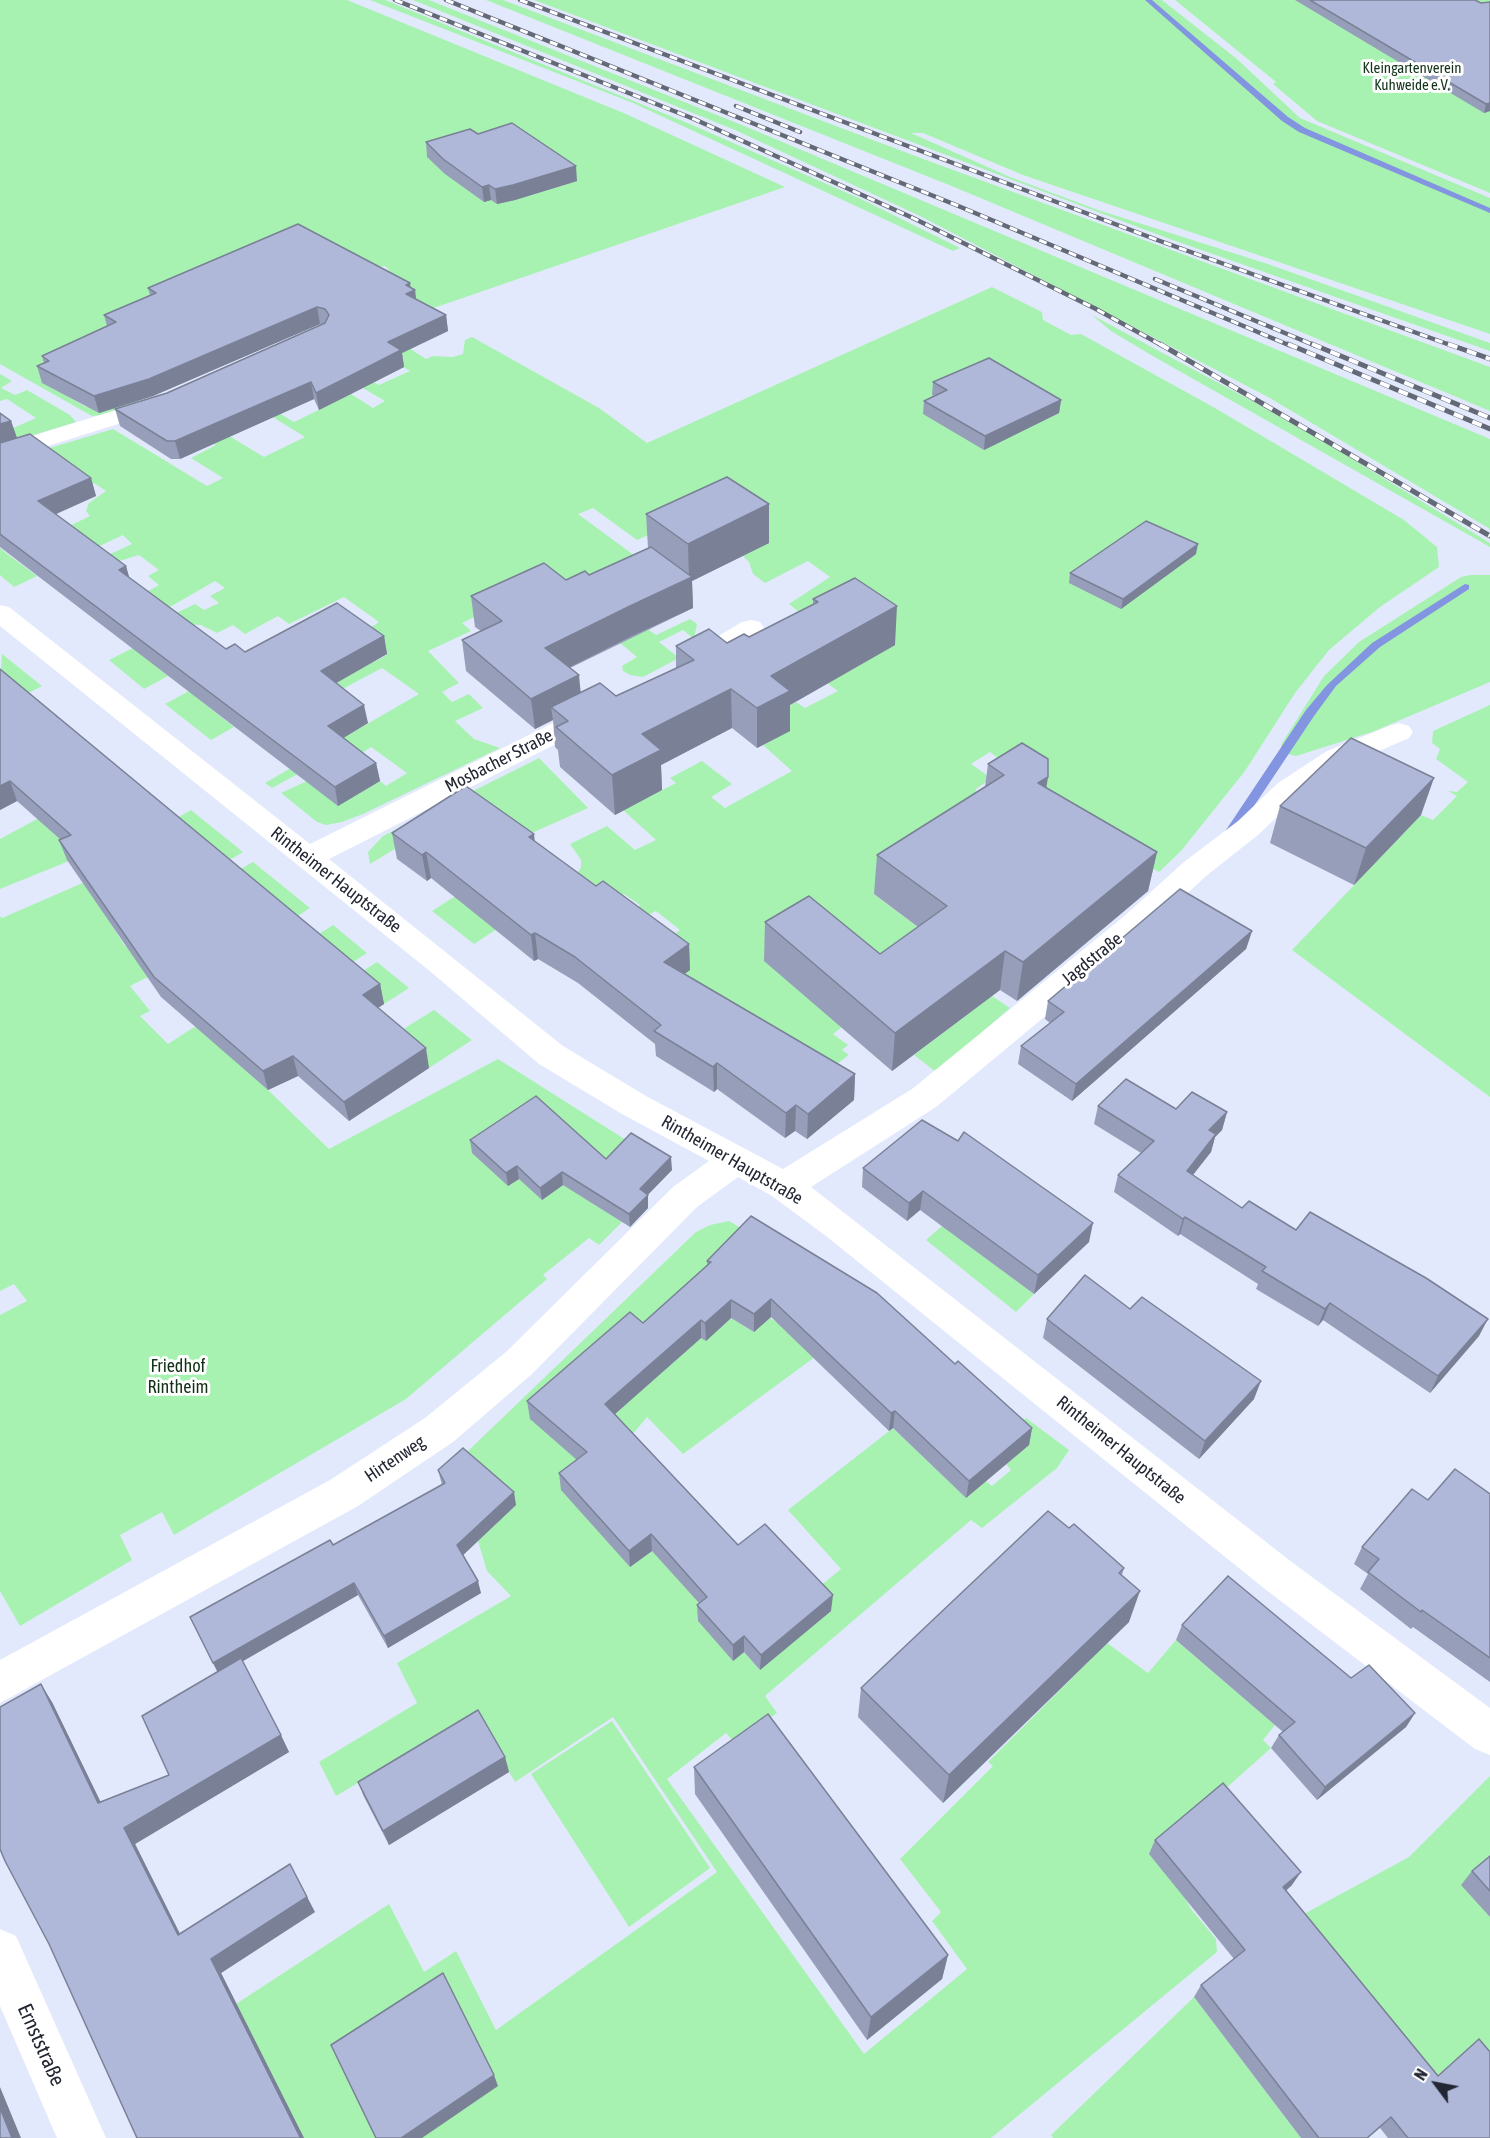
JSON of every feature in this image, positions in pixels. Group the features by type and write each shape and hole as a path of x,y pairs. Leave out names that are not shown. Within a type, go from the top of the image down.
{"street":[{"path":"0,454 109,421 181,395"},
{"name":"Rintheimer Hauptstraße","path":"0,612 308,857 551,1055 634,1106 784,1186 838,1226 1279,1576 1490,1734"},
{"path":"671,675 751,628"},
{"name":"Mosbacher Straße","path":"308,857 619,701"},
{"name":"Jagdstraße","path":"784,1186 924,1098 1133,926 1288,790 1337,758 1399,732"},
{"name":"Hirtenweg","path":"0,1683 191,1575 344,1493 439,1430 519,1363 685,1197 736,1160"},
{"name":"Ernststraße","path":"0,1952 82,2138"}],"green space":[{"path":"0,0 347,0 626,114 785,187 425,311 385,266 373,268 45,383 86,407 120,391 139,402 102,415 92,416 0,364"},
{"path":"370,0 385,0 690,124 861,199 960,248 953,251 633,103"},
{"path":"413,0 429,0 742,125 1490,439 1490,529 1268,397 920,216 735,130"},
{"path":"486,0 503,0 918,157 1490,367 1490,411 954,187"},
{"path":"534,0 1162,0 1237,59 1300,118 1490,198 1490,334 1023,175 923,133 911,133 1010,177 1098,210 1268,264 1490,343 1490,351 1167,238"},
{"name":"Kleingartenverein Kuhweide e.V.","path":"1175,0 1490,0 1490,193 1317,121 1273,84 1276,82"},
{"path":"992,287 1042,312 1043,320 1071,335 1081,334 1215,408 1404,520 1437,547 1439,567 1380,607 1329,650 1295,693 1245,771 1181,851 1159,872 1121,853 990,752 971,764 991,778 975,790 990,800 875,895 923,931 846,1024 833,1034 848,1045 842,1050 849,1055 818,1078 706,1012 658,946 680,930 656,911 616,931 609,927 640,905 624,894 602,910 577,874 581,867 581,860 570,844 607,826 635,850 656,840 623,810 676,783 670,778 702,761 732,784 711,797 725,808 792,771 763,745 789,731 788,707 796,702 805,708 838,691 820,678 810,621 789,604 830,577 808,561 765,583 753,574 749,562 743,556 662,529 637,540 593,508 578,514 639,559 653,627 649,630 656,635 690,619 697,624 694,639 683,630 659,642 679,658 643,677 630,675 623,671 622,666 637,657 620,643 632,637 587,602 510,600 462,623 471,631 428,651 459,683 442,692 452,702 469,694 483,708 455,721 474,739 500,748 363,814 326,825 317,822 281,793 307,781 339,805 380,781 386,786 407,773 371,747 362,753 351,745 272,788 265,783 419,694 382,668 303,710 345,642 374,662 387,655 359,635 379,622 344,597 289,624 278,616 245,634 233,625 217,633 201,625 184,624 166,618 195,604 204,610 219,603 210,596 225,588 215,581 156,615 134,599 159,585 148,576 159,570 139,555 113,563 106,556 132,544 123,535 87,552 59,531 90,516 86,511 89,503 106,491 94,483 84,487 0,463 113,429 207,486 223,478 191,458 216,445 181,424 196,416 264,457 305,437 245,400 252,397 294,422 351,394 373,408 385,401 349,380 360,375 379,385 410,371 392,360 406,346 426,359 433,356 453,357 463,354 465,340 472,337 599,408 647,443"},
{"path":"1092,315 1254,402 1344,454 1490,543 1490,547 1151,355 1111,331"},
{"path":"0,374 12,381 1,388 15,395 27,390 70,415 76,422 14,441 4,432 36,418 7,399 0,401"},
{"path":"0,548 37,576 14,587 0,575"},
{"path":"1490,575 1490,682 1372,732 1296,756 1283,753 1281,745 1324,676 1359,642 1461,577"},
{"path":"133,648 168,676 144,689 109,660"},
{"path":"2,654 42,686 17,699 0,684"},
{"path":"189,691 234,727 211,740 165,704"},
{"path":"1490,705 1490,1097 1292,950 1421,815 1433,820 1457,796 1448,791 1457,792 1468,782 1436,759 1440,749 1432,743 1433,731"},
{"path":"539,758 588,808 516,840 446,818 370,864 368,852 383,836"},
{"path":"65,804 79,857 0,889 0,839"},
{"name":"Friedhof Rintheim","path":"191,810 243,852 152,906 111,924 125,946 176,924 179,961 130,986 150,1011 140,1016 168,1044 230,1004 268,1090 329,1149 498,1059 634,1145 592,1203 622,1222 599,1245 589,1238 543,1275 547,1279 406,1399 174,1535 162,1512 120,1535 132,1560 20,1626 0,1591 0,1315 27,1301 14,1284 0,1291 0,916 2,918 94,878 168,823"},
{"path":"253,862 310,908 287,923 230,875"},
{"path":"454,897 538,902 474,944 432,911"},
{"path":"333,925 367,953 342,969 308,941"},
{"path":"377,962 409,988 384,1004 352,978"},
{"path":"992,996 1010,1008 936,1072 914,1055"},
{"path":"434,1010 472,1040 429,1068 392,1036"},
{"path":"983,1190 960,1239 1034,1294 1016,1312 926,1240"},
{"path":"729,1221 751,1234 731,1318 754,1332 770,1318 823,1351 683,1454 647,1417 626,1442 630,1567 653,1550 760,1670 813,1592 841,1569 788,1510 893,1428 966,1498 986,1481 992,1486 1011,1470 1006,1464 1028,1445 1011,1429 1026,1418 1069,1450 1057,1468 982,1528 971,1520 765,1696 777,1713 735,1743 726,1733 667,1779 864,2054 967,1969 932,1921 941,1912 900,1859 993,1766 988,1762 1107,1643 1148,1673 1176,1640 1275,1725 1263,1740 1271,1748 1215,1798 1181,1891 1191,1909 1216,1939 1217,1952 991,2138 304,2138 236,2004 389,1904 424,1972 456,1951 496,2030 717,1872 613,1717 515,1782 475,1713 336,1796 319,1762 417,1703 397,1663 511,1596 487,1571 478,1541 516,1505 466,1462 442,1483 446,1472 696,1232 710,1225"},
{"path":"612,1721 710,1868 629,1927 531,1774"},
{"path":"1490,1776 1490,2079 1426,2087 1291,1921 1409,1857"},
{"path":"1194,1997 1301,2138 1053,2138 1051,2135"}],"building":[{"path":"1310,0 1475,0 1481,3 1490,2 1490,103 1486,104"},
{"path":"512,123 576,166 513,185 495,189 489,185 482,187 443,159 426,142 470,129 478,134"},
{"path":"298,224 410,283 406,285 415,290 406,294 446,315 388,342 401,350 316,393 311,382 175,441 167,441 115,409 167,393 325,323 329,315 325,309 317,307 149,379 94,396 37,366 49,361 42,356 116,322 104,315 156,293 148,288"},
{"path":"989,358 1061,400 985,436 924,401 947,390 933,382"},
{"path":"0,413 11,421 0,424"},
{"path":"30,434 91,478 38,501 126,566 119,570 226,649 235,644 245,652 337,603 384,636 321,671 364,705 328,726 376,763 335,787 0,534 0,443"},
{"path":"727,477 769,504 688,544 646,514"},
{"path":"1146,521 1198,544 1123,599 1070,573"},
{"path":"651,547 692,577 545,648 579,675 531,699 462,640 502,621 471,596 544,563 566,580 585,571 589,575"},
{"path":"855,578 897,606 771,676 790,691 757,708 731,689 642,734 661,750 612,775 556,727 568,721 551,707 600,683 616,696 694,660 676,646 709,629 727,643 744,634 749,637 818,602 813,599"},
{"path":"0,669 380,984 363,995 426,1048 344,1102 293,1056 263,1071 154,977 59,840 71,835 10,781 0,786"},
{"path":"1351,738 1434,778 1366,848 1280,806"},
{"path":"1022,743 1048,759 1048,777 1038,783 1157,852 1023,962 1005,951 895,1033 765,922 809,896 880,954 947,906 877,855 1004,775 988,764"},
{"path":"466,786 534,834 529,837 596,886 603,881 689,944 664,962 855,1074 808,1114 796,1105 786,1113 717,1063 713,1067 654,1031 661,1025 575,957 535,933 531,935 426,852 422,855 392,833"},
{"path":"1180,889 1252,931 1076,1084 1021,1046 1064,1012 1048,1001"},
{"path":"1126,1079 1176,1109 1192,1092 1227,1112 1209,1130 1216,1134 1187,1171 1242,1208 1249,1201 1296,1230 1310,1212 1426,1278 1488,1319 1438,1376 1330,1303 1325,1309 1262,1271 1266,1267 1185,1217 1183,1219 1118,1175 1154,1141 1098,1106"},
{"path":"536,1096 606,1159 631,1133 671,1157 640,1189 648,1195 629,1214 562,1172 540,1188 517,1166 506,1173 470,1140"},
{"path":"922,1120 958,1141 964,1132 1093,1223 1038,1275 923,1191 909,1203 863,1168"},
{"path":"751,1216 877,1293 955,1364 958,1361 1032,1428 969,1481 895,1411 891,1413 771,1299 754,1314 731,1300 705,1323 701,1320 605,1404 738,1545 765,1524 833,1595 761,1655 744,1636 733,1645 697,1605 707,1597 651,1534 629,1551 559,1473 587,1452 527,1401 630,1312 643,1323 711,1262 707,1261"},
{"path":"1085,1275 1130,1309 1142,1297 1261,1381 1205,1441 1047,1319"},
{"path":"463,1448 514,1492 457,1545 478,1581 384,1636 354,1583 213,1663 190,1617 330,1540 333,1545 445,1483 438,1470"},
{"path":"1455,1469 1490,1494 1490,1658 1422,1610 1421,1612 1368,1572 1379,1559 1362,1547 1412,1489 1428,1500"},
{"path":"1048,1511 1069,1528 1074,1524 1124,1568 1119,1573 1140,1591 949,1775 861,1688"},
{"path":"1228,1576 1351,1678 1369,1665 1415,1713 1325,1787 1279,1735 1295,1722 1182,1625"},
{"path":"241,1658 281,1735 124,1828 178,1935 290,1864 307,1897 211,1959 300,2137 137,2138 49,1944 0,1849 0,1707 41,1684 98,1803 169,1775 142,1716"},
{"path":"478,1710 505,1757 383,1831 358,1782"},
{"path":"768,1714 948,1955 871,2017 694,1767"},
{"path":"1223,1783 1301,1872 1283,1887 1438,2076 1479,2039 1490,2052 1490,2138 1408,2138 1391,2117 1367,2138 1319,2138 1201,1985 1245,1950 1155,1840"},
{"path":"1490,1856 1490,1891 1472,1871"},
{"path":"443,1973 494,2075 401,2138 376,2138 331,2045"},
{"path":"0,2108 12,2138 0,2138"}],"waterway":[{"path":"1148,0 1285,119 1302,130 1490,211"},
{"path":"1335,683 1376,645 1465,587"},
{"path":"1230,833 1310,713 1331,687"}],"railway":[{"path":"395,0 694,119 913,218 1096,309 1163,346"},
{"path":"446,0 956,205 1291,346"},
{"path":"520,0 1160,241 1453,346"},
{"path":"736,106 800,132"},
{"path":"1155,279 1316,346"},
{"path":"1160,344 1490,536"},
{"path":"1288,344 1490,429"},
{"path":"1312,344 1490,418"},
{"path":"1448,344 1490,359"}]}
